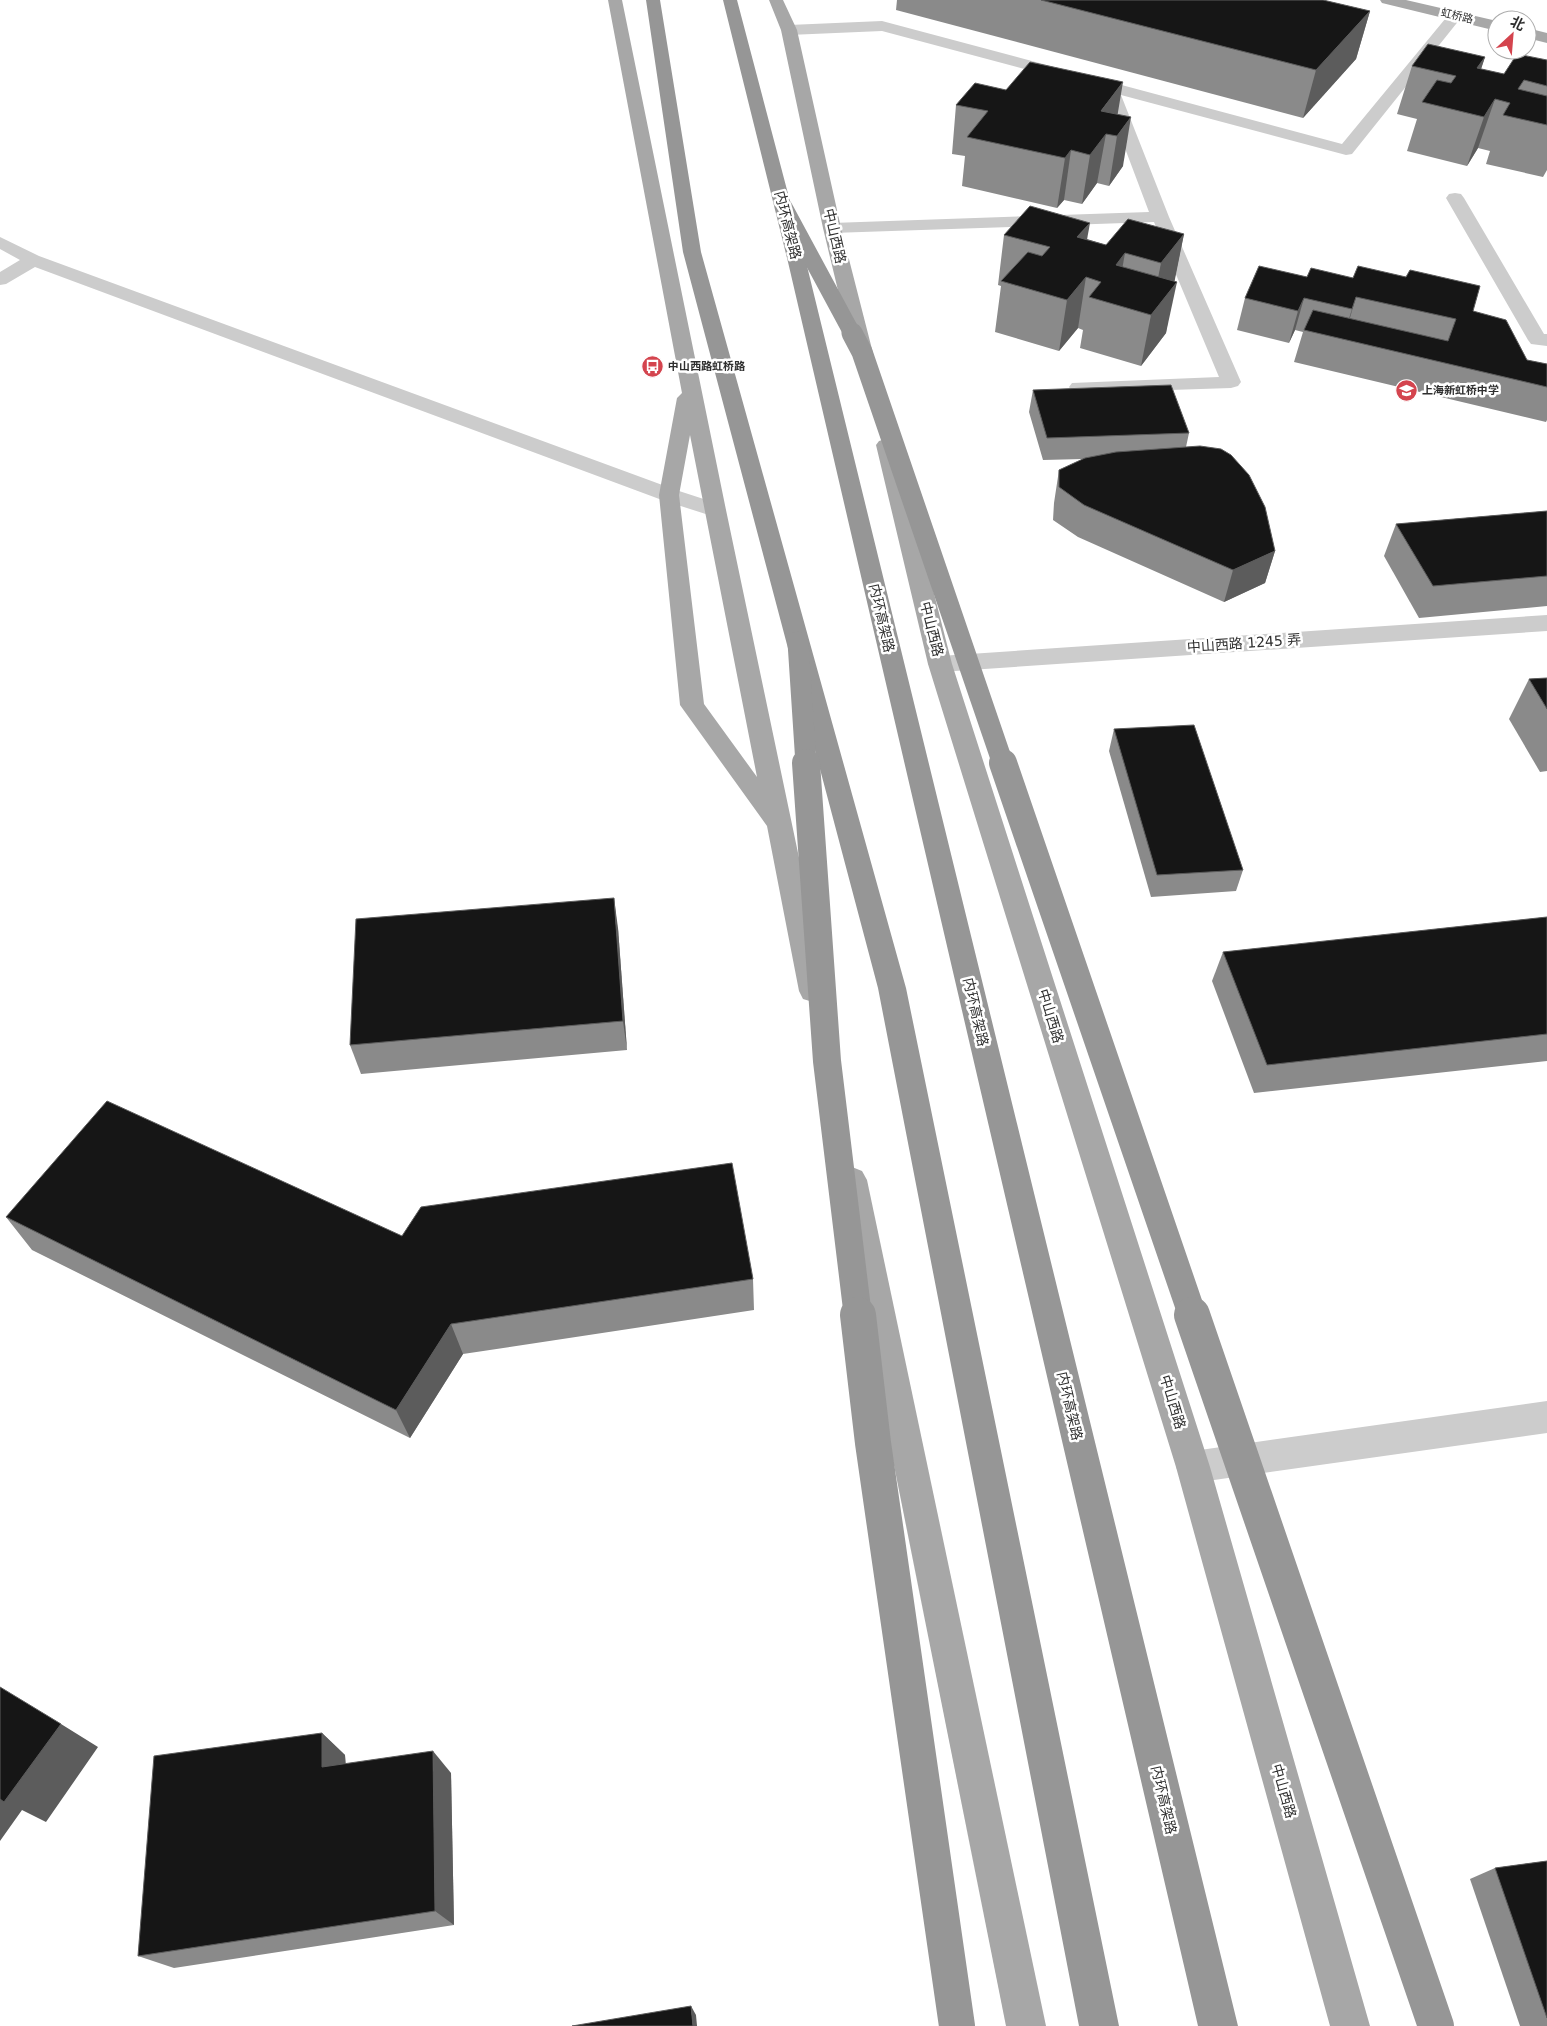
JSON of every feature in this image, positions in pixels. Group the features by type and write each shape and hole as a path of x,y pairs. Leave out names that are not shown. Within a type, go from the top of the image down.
{"highway":[{"path":"653,0 692,252 892,988 1099,2026"},
{"name":"内环高架路","path":"730,0 784,207 1218,2026"},
{"path":"784,207 862,352 1436,2026"},
{"path":"798,642 826,1061 874,1443 957,2026"}],"main road":[{"path":"615,0 779,826 1026,2026"},
{"name":"中山西路","path":"776,0 789,30 832,228 940,664 1193,1467 1350,2026"},
{"name":"虹桥路","path":"1387,0 1487,24"},
{"path":"690,382 669,495 692,705 779,826"}],"street":[{"path":"789,30 882,26 1346,150 1455,16"},
{"path":"1079,386 1231,382 1160,217 1110,88"},
{"path":"1455,198 1538,340 1547,340"},
{"path":"832,228 1160,217"},
{"path":"0,242 33,260 669,495 715,510"},
{"path":"0,280 33,260"},
{"name":"中山西路 1245 弄","path":"940,664 1547,623"},
{"path":"1193,1467 1547,1417"}],"building":[{"path":"1041,0 1323,0 1370,11 1316,70"},
{"path":"1428,44 1485,57 1477,68 1504,74 1513,60 1537,60 1537,58 1547,60 1547,86 1524,80 1518,89 1547,96 1547,125 1503,115 1510,103 1495,99 1484,117 1422,102 1437,80 1451,83 1456,76 1412,66"},
{"path":"1030,62 1123,82 1101,111 1131,117 1117,136 1106,134 1090,155 1071,150 1065,158 967,137 988,111 956,105 975,83 1006,90"},
{"path":"1030,206 1090,223 1077,237 1106,245 1128,219 1184,234 1161,263 1125,253 1116,265 1177,282 1151,315 1089,297 1101,282 1086,277 1067,300 1001,281 1028,252 1042,256 1050,247 1004,235"},
{"path":"1259,266 1307,277 1311,268 1353,278 1358,266 1406,277 1410,270 1480,286 1473,311 1506,320 1527,360 1547,364 1547,387 1304,330 1313,310 1448,341 1456,319 1356,297 1352,309 1304,298 1298,311 1245,298"},
{"path":"1171,385 1189,433 1047,438 1033,390"},
{"path":"1200,446 1221,449 1231,455 1249,475 1265,507 1275,551 1233,570 1084,505 1059,487 1059,470 1085,458 1116,452"},
{"path":"1547,511 1547,576 1433,586 1396,524"},
{"path":"1547,678 1547,709 1529,679"},
{"path":"1194,725 1243,870 1157,875 1114,729"},
{"path":"614,898 623,1021 350,1045 356,919"},
{"path":"1547,917 1547,1034 1267,1065 1223,952"},
{"path":"107,1101 402,1236 421,1207 732,1163 753,1279 451,1324 396,1410 6,1217"},
{"path":"0,1687 61,1724 4,1802 0,1799"},
{"path":"322,1733 322,1767 433,1751 435,1911 138,1956 154,1756"},
{"path":"1547,1861 1547,2018 1495,1868"},
{"path":"691,2006 693,2026 572,2026"}],"place":[{"name":"中山西路虹桥路","path":"652,366"},
{"name":"上海新虹桥中学","path":"1406,390"}]}
